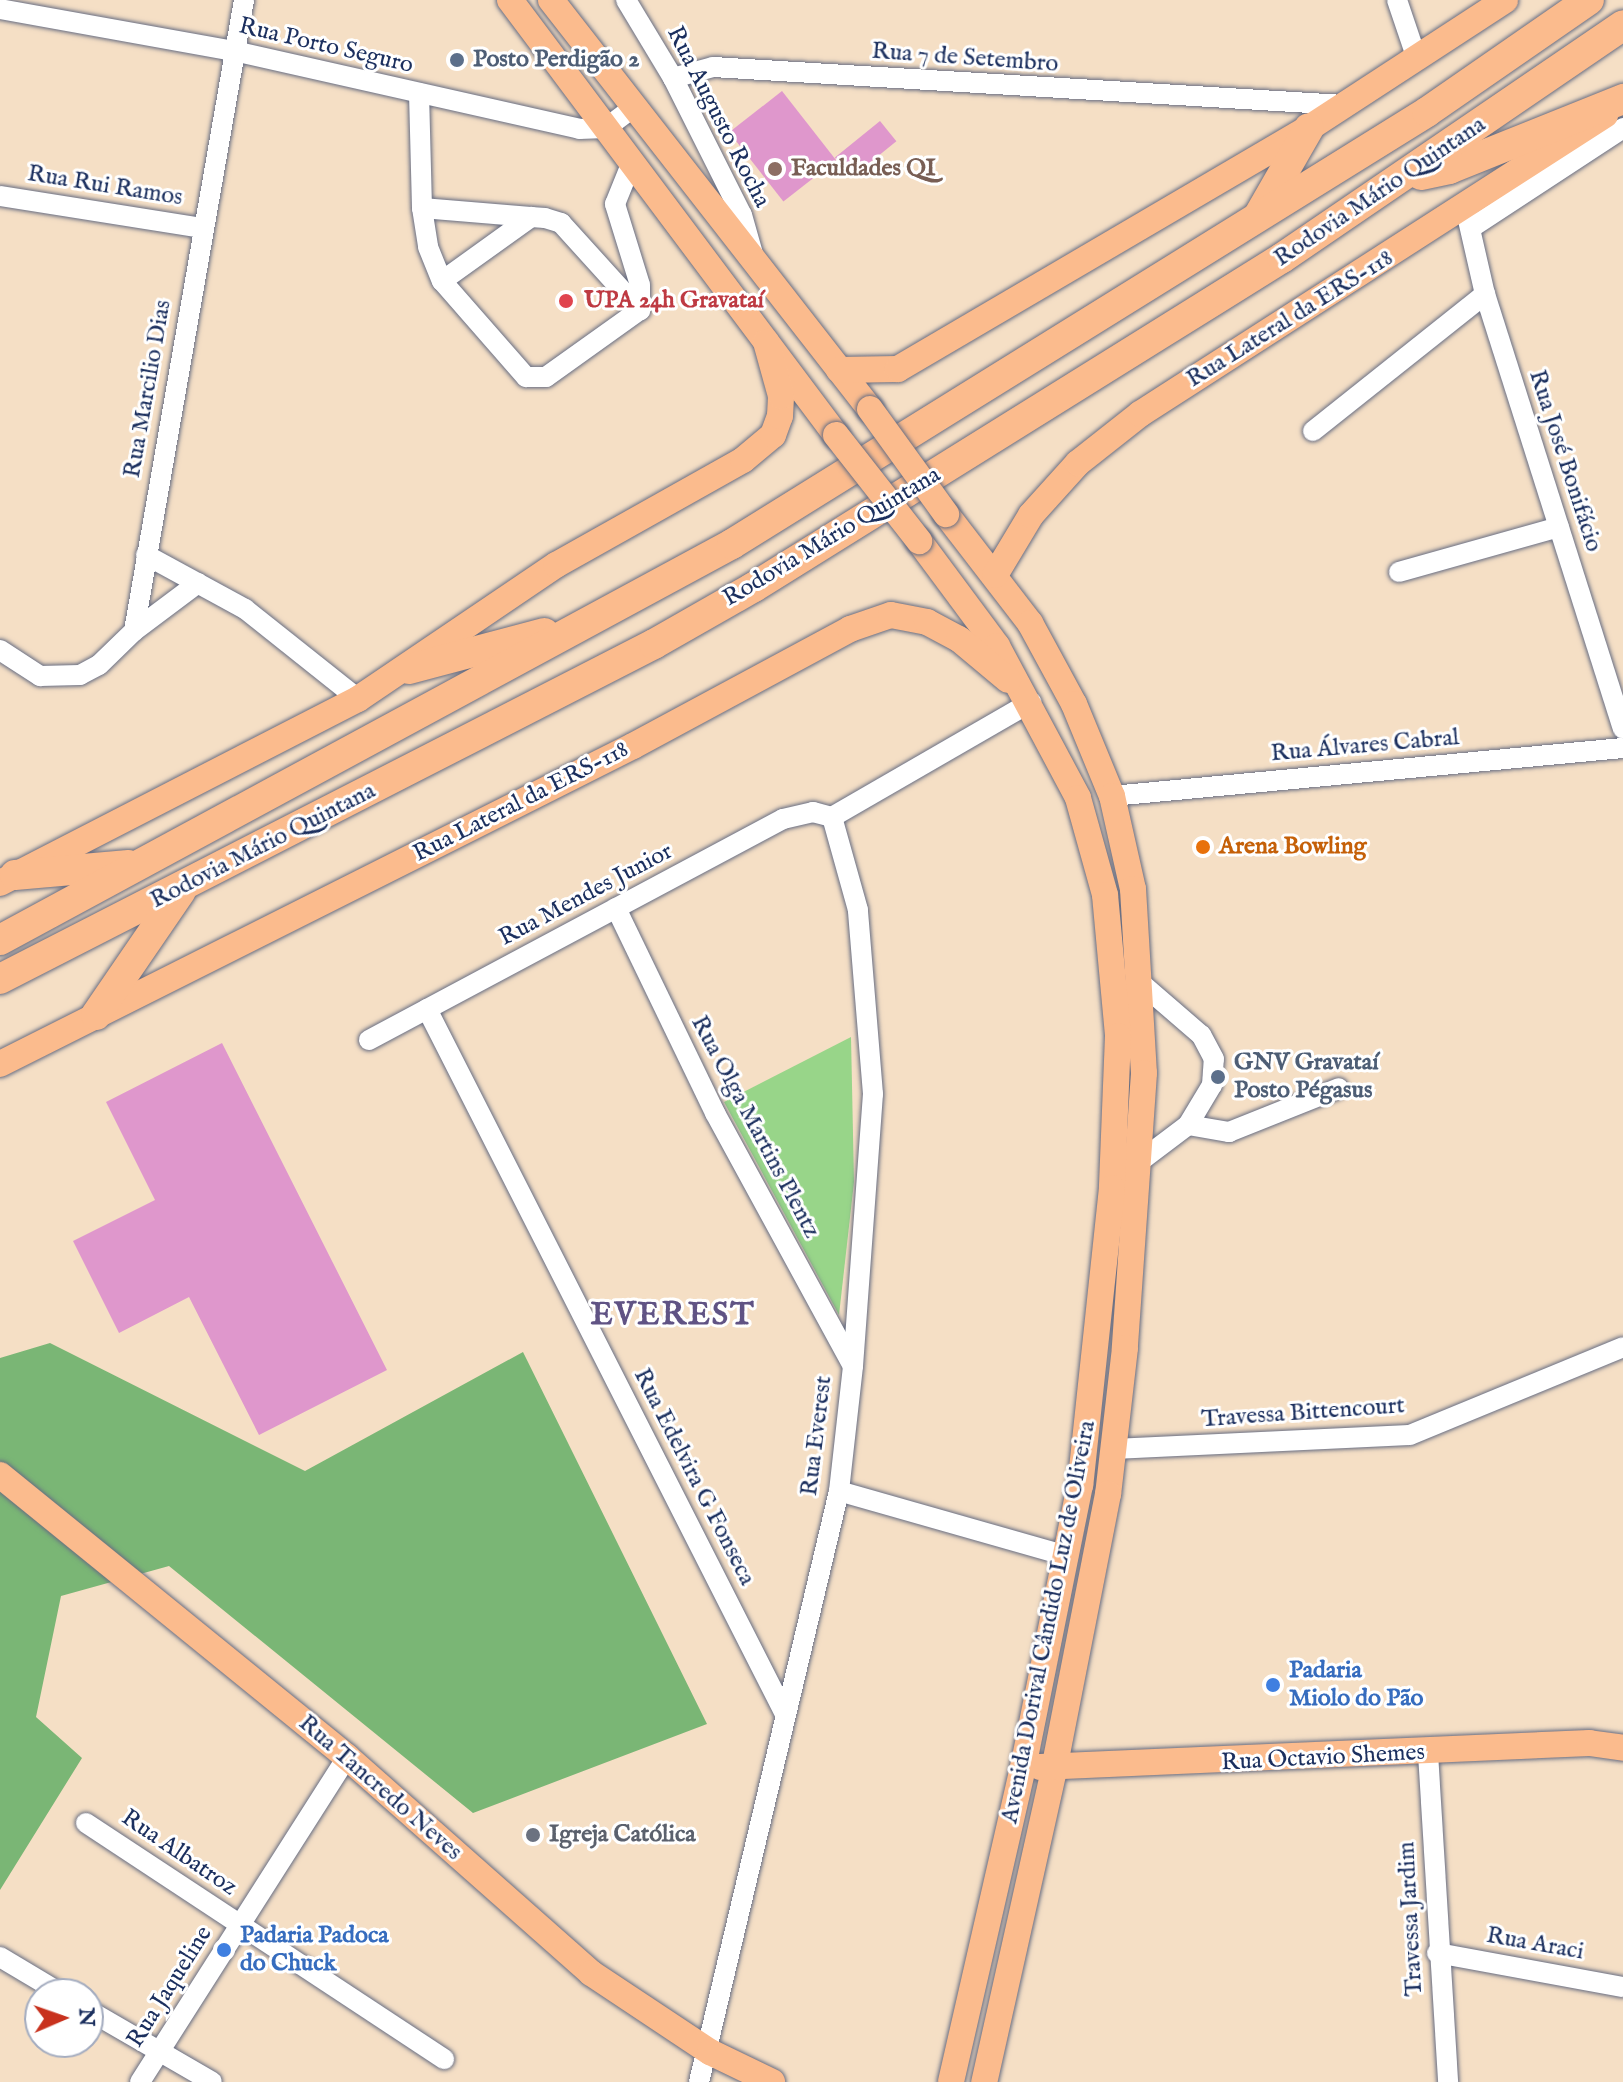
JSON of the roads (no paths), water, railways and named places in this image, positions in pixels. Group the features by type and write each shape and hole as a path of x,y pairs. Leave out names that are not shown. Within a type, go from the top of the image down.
{"highway":[{"name":"Rodovia Mário Quintana","path":"0,940 732,544 1427,112 1589,0"},
{"name":"Rodovia Mário Quintana","path":"0,979 183,888 654,644 754,587 1404,179 1623,25"},
{"path":"1404,179 1449,169 1623,101"},
{"path":"1256,220 1309,128"},
{"path":"409,669 588,622"},
{"path":"8,879 143,864"},
{"path":"96,1015 183,888"}],"main road":[{"name":"Avenida Dorival Cândido Luz de Oliveira","path":"510,0 997,646 1031,702 1078,798 1105,895 1118,1036 1098,1343 1080,1485 1024,1763 951,2082"},
{"name":"Avenida Dorival Cândido Luz de Oliveira","path":"551,0 870,409 1030,623 1074,704 1112,796 1133,889 1142,984 1144,1073 1113,1449 1054,1770 984,2082"},
{"path":"839,370 898,369 1309,128 1505,0"},
{"name":"Rua Lateral da ERS-118","path":"995,575 1031,515 1078,463 1140,414 1468,218 1623,101"},
{"path":"8,879 358,699 409,669 556,565 743,460 773,435 781,396 766,342"},
{"name":"Rua Lateral da ERS-118","path":"0,1064 633,746 850,629 891,615 927,622 959,639 1031,702"},
{"name":"Rua Tancredo Neves","path":"0,1475 347,1757 591,1973 710,2052 772,2082"},
{"name":"Rua Octavio Shemes","path":"1024,1763 1054,1770 1589,1743 1623,1748"}],"street":[{"name":"Rua Marcilio Dias","path":"134,631 244,0"},
{"name":"Rua Augusto Rocha","path":"626,0 673,78 742,215 756,262"},
{"path":"1397,0 1416,56"},
{"name":"Rua Porto Seguro","path":"0,9 234,51 550,124 606,128"},
{"name":"Rua 7 de Setembro","path":"673,78 713,67 1256,104 1343,105"},
{"path":"419,93 422,208 428,247 442,281 517,371 536,379 640,310"},
{"name":"Rua 7 de Setembro","path":"1256,104 1309,128"},
{"path":"606,128 634,107"},
{"path":"1468,218 1623,128"},
{"path":"632,162 615,204 640,285 640,310"},
{"name":"Rua Rui Ramos","path":"0,196 202,228"},
{"path":"422,208 531,217 561,223 640,310"},
{"path":"442,281 531,217"},
{"name":"Rua José Bonifácio","path":"1468,218 1485,294 1623,729"},
{"path":"1313,431 1485,294"},
{"path":"1399,572 1559,527"},
{"path":"146,555 283,636 358,699"},
{"path":"0,650 40,676 80,675 99,665 134,631 198,583"},
{"path":"832,817 1031,702"},
{"name":"Rua Álvares Cabral","path":"1112,796 1623,748"},
{"name":"Rua Mendes Junior","path":"369,1040 783,819 813,812 832,817"},
{"name":"Rua Everest","path":"699,2082 710,2052 784,1712 839,1491 853,1366 873,1094 858,910 832,817"},
{"name":"Rua Olga Martins Plentz","path":"616,908 715,1113 853,1366"},
{"path":"1139,1162 1188,1125 1212,1085 1214,1059 1201,1035 1142,984"},
{"name":"Rua Edelvira G Fonseca","path":"427,1009 784,1712"},
{"path":"1188,1125 1229,1132 1339,1088"},
{"name":"Travessa Bittencourt","path":"1113,1449 1410,1435 1623,1347"},
{"path":"839,1491 1064,1555"},
{"name":"Travessa Jardim","path":"1428,1753 1437,1953 1448,2082"},
{"name":"Rua Jaqueline","path":"140,2082 347,1757"},
{"name":"Rua Albatroz","path":"86,1823 444,2059"},
{"name":"Rua Araci","path":"1437,1953 1623,1987"},
{"path":"0,1957 35,1978"},
{"path":"104,2020 212,2082"}],"place":[{"name":"Posto Perdigão 2","path":"457,60"},
{"name":"Faculdades QI","path":"775,169"},
{"name":"UPA 24h Gravataí","path":"566,301"},
{"name":"Arena Bowling","path":"1203,847"},
{"name":"GNV Gravataí Posto Pégasus","path":"1218,1077"},
{"name":"Padaria Miolo do Pão","path":"1273,1685"},
{"name":"Igreja Católica","path":"533,1835"},
{"name":"Padaria Padoca do Chuck","path":"224,1950"}],"district":[{"name":"EVEREST","path":"673,1316"}]}
